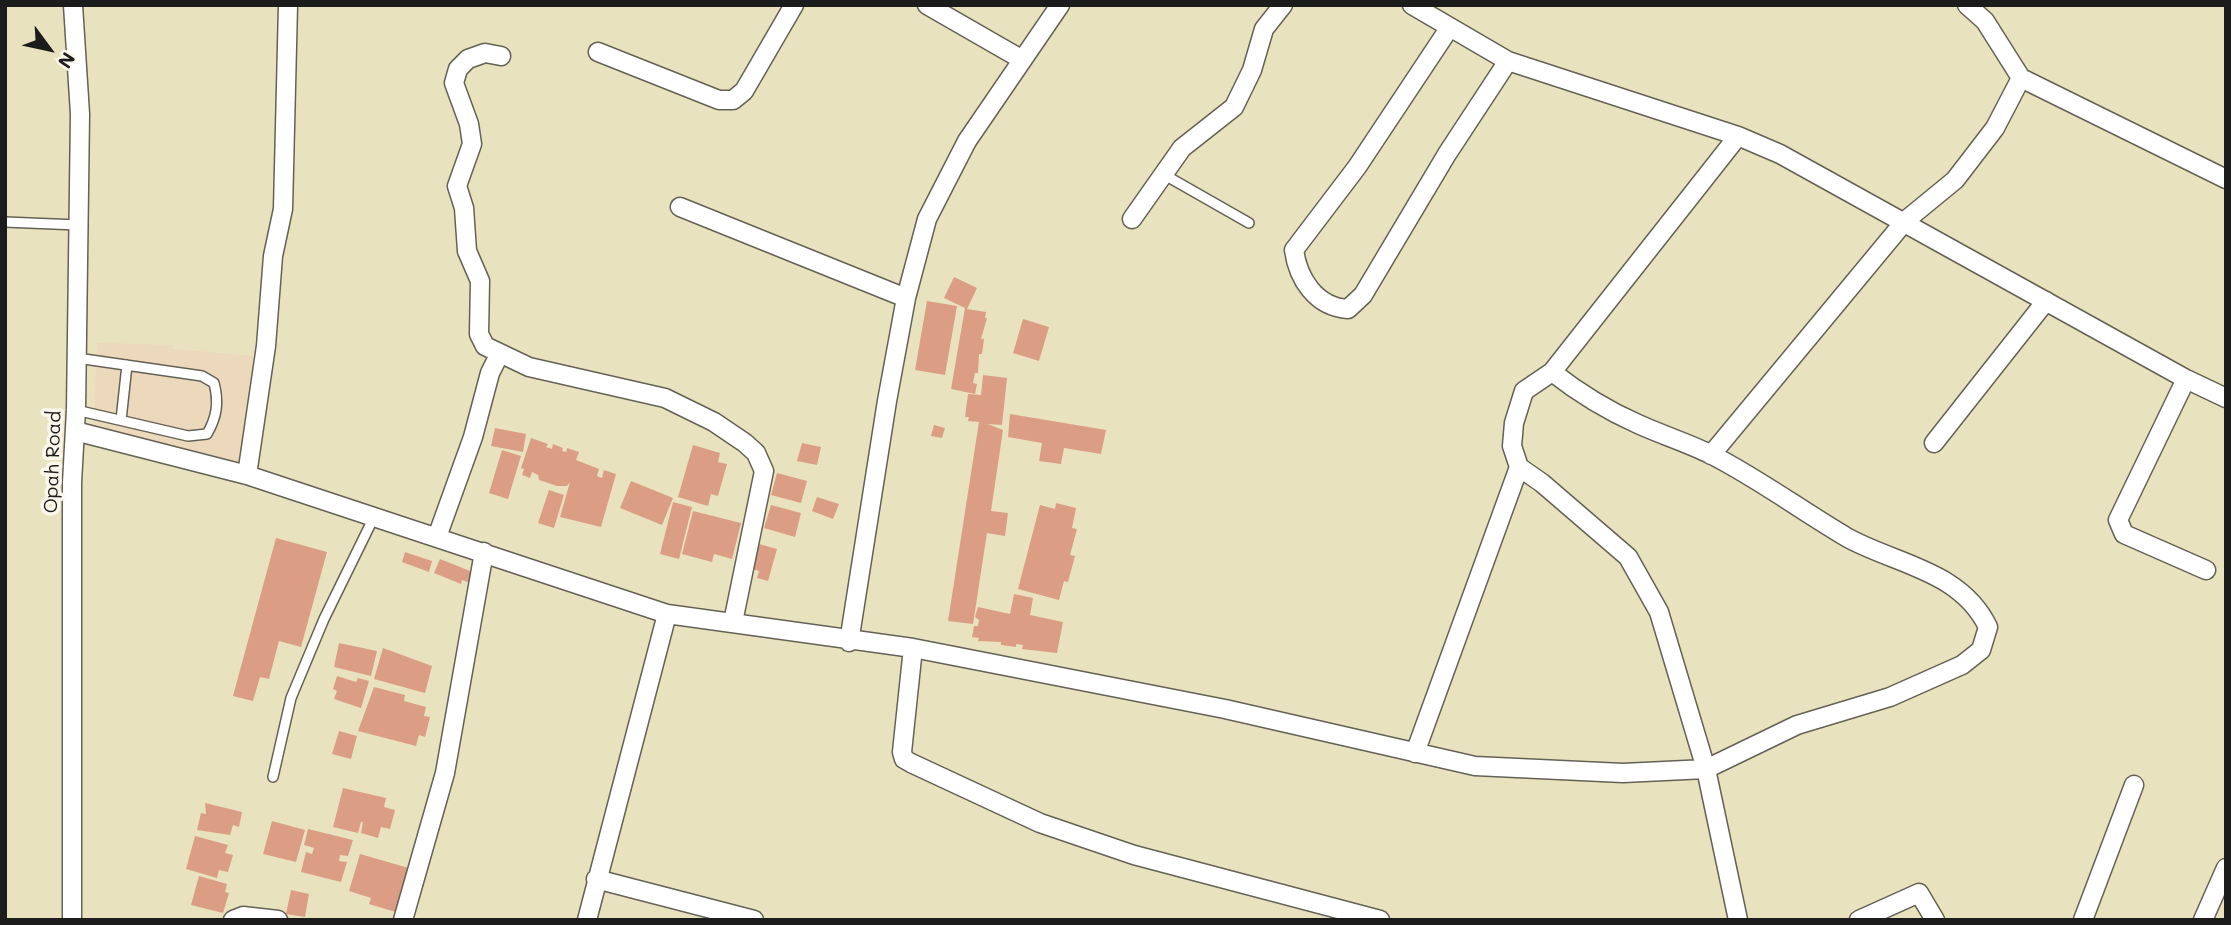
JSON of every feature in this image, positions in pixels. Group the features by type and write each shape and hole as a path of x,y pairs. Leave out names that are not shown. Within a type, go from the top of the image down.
{"street":[{"name":"Opah Road","path":"72,920 72,484 76,410 80,114 73,5"},
{"path":"247,475 266,346 272,256 283,209 288,5"},
{"path":"598,52 719,100 733,100 744,91 794,5"},
{"path":"927,5 1021,59"},
{"path":"849,642 906,298 927,219 967,141 1060,5"},
{"path":"1132,219 1182,148 1234,107 1252,70 1264,29 1283,5"},
{"path":"1412,5 1432,10 1450,27 1508,61 1738,136 1780,153 2186,379 2226,398"},
{"path":"1967,5 1986,21 2021,78 2226,179"},
{"path":"1450,27 1357,167 1294,250 1297,271 1315,295 1336,308 1348,309 1363,295 1447,154 1508,61"},
{"path":"501,56 485,52 468,59 458,69 454,83 469,124 472,144 457,186 464,208 467,251 480,281 479,334 485,346 529,367 665,398 714,422 756,453 764,471 733,622"},
{"path":"1711,454 1905,221 1955,180 1995,128 2021,78"},
{"path":"1415,752 1519,467 1513,446 1514,424 1524,391 1552,372 1738,136"},
{"path":"680,207 906,298"},
{"path":"1934,443 2046,301"},
{"path":"437,537 473,437 490,373 499,355"},
{"path":"75,431 247,475 667,614 733,622 849,642 913,648 1225,709 1475,766 1623,774 1706,769 1797,725 1889,697 1962,665 1981,650 1988,627 1978,606 1919,566 1852,539 1711,454 1636,423 1584,397 1552,372"},
{"path":"2186,379 2118,520 2124,534 2206,570"},
{"path":"1519,467 1550,489 1628,557 1659,612 1706,769 1738,920"},
{"path":"402,920 445,773 484,552"},
{"path":"587,920 667,614"},
{"path":"913,648 902,752 904,759 1040,823 1134,855 1380,920"},
{"path":"2083,920 2134,785"},
{"path":"2203,920 2226,868"},
{"path":"596,880 754,920"},
{"path":"1859,920 1919,893 1935,920"},
{"path":"233,920 243,916 278,920"}],"lane":[{"path":"1163,174 1249,223"},
{"path":"5,222 78,225"},
{"path":"76,410 188,436 206,434 214,422 218,400 214,383 202,376 77,358"},
{"path":"121,420 127,365"},
{"path":"273,777 291,698 324,619 374,517"}],"shaded area":[{"path":"97,343 173,345 174,349 253,356 238,466 94,424"}],"building":[{"path":"954,277 977,288 967,309 986,312 981,339 984,339 982,354 979,354 978,373 975,373 973,383 977,384 975,394 951,389 965,308 944,298"},
{"path":"927,301 957,306 945,375 915,370"},
{"path":"1023,319 1049,327 1039,361 1013,353"},
{"path":"983,375 1007,378 1002,425 988,424 1003,430 991,511 1008,513 1005,536 987,533 973,624 948,621 979,422 968,421 969,417 965,417 968,394 981,395"},
{"path":"1010,414 1106,430 1101,454 1064,448 1061,464 1039,461 1042,443 1008,437"},
{"path":"934,425 945,428 942,438 931,436"},
{"path":"495,428 526,434 523,452 491,446"},
{"path":"531,438 548,444 546,447 552,449 553,444 563,448 562,451 566,452 567,448 579,452 576,460 599,469 597,476 602,478 604,470 616,474 601,527 560,517 570,482 567,486 557,486 539,480 538,475 532,472 530,478 522,475 524,469 521,468"},
{"path":"802,443 821,447 817,465 797,461"},
{"path":"693,445 720,453 718,462 727,464 718,496 711,494 708,506 678,497"},
{"path":"502,450 521,456 508,499 489,493"},
{"path":"777,473 807,481 801,503 771,495"},
{"path":"631,481 673,498 662,525 620,508"},
{"path":"549,490 564,495 554,528 538,523"},
{"path":"817,497 839,504 833,519 812,511"},
{"path":"673,502 692,507 679,559 660,554"},
{"path":"1056,503 1076,508 1072,528 1077,529 1070,555 1075,556 1068,582 1064,581 1059,600 1018,589 1040,505 1055,509"},
{"path":"771,505 801,513 795,537 764,528"},
{"path":"693,511 741,523 732,559 714,554 712,562 682,554"},
{"path":"276,538 327,552 301,647 279,641 269,679 260,677 253,701 233,696"},
{"path":"759,544 777,549 768,581 757,578 759,571 752,569"},
{"path":"405,552 432,561 429,572 402,562"},
{"path":"440,559 475,573 470,583 462,580 461,584 434,573"},
{"path":"1014,594 1033,598 1030,615 1063,622 1057,653 1022,649 1023,645 1016,644 1016,647 1001,645 1001,642 978,641 979,638 972,637 974,626 978,626 979,620 975,617 978,607 1010,614"},
{"path":"339,643 377,651 371,676 334,667"},
{"path":"383,648 432,666 425,693 374,679"},
{"path":"337,676 356,682 358,678 369,681 361,708 334,699 337,691 333,689"},
{"path":"374,687 405,695 404,701 426,707 424,716 430,717 425,737 419,735 416,746 358,731"},
{"path":"339,731 357,736 351,759 332,754"},
{"path":"343,788 386,798 384,807 395,810 390,829 381,827 378,838 361,833 363,822 358,833 333,827"},
{"path":"205,803 242,812 239,827 233,825 230,835 197,830 201,813 206,814"},
{"path":"272,821 305,830 296,862 263,854"},
{"path":"308,829 353,840 348,856 340,855 339,861 347,862 341,882 301,872 306,852 312,854 314,848 304,845"},
{"path":"195,836 228,845 225,853 233,855 228,872 219,870 217,878 186,869"},
{"path":"360,854 412,869 399,913 369,904 371,898 349,891"},
{"path":"199,876 227,884 225,892 229,893 223,913 191,905"},
{"path":"291,890 309,894 305,917 286,914"}]}
